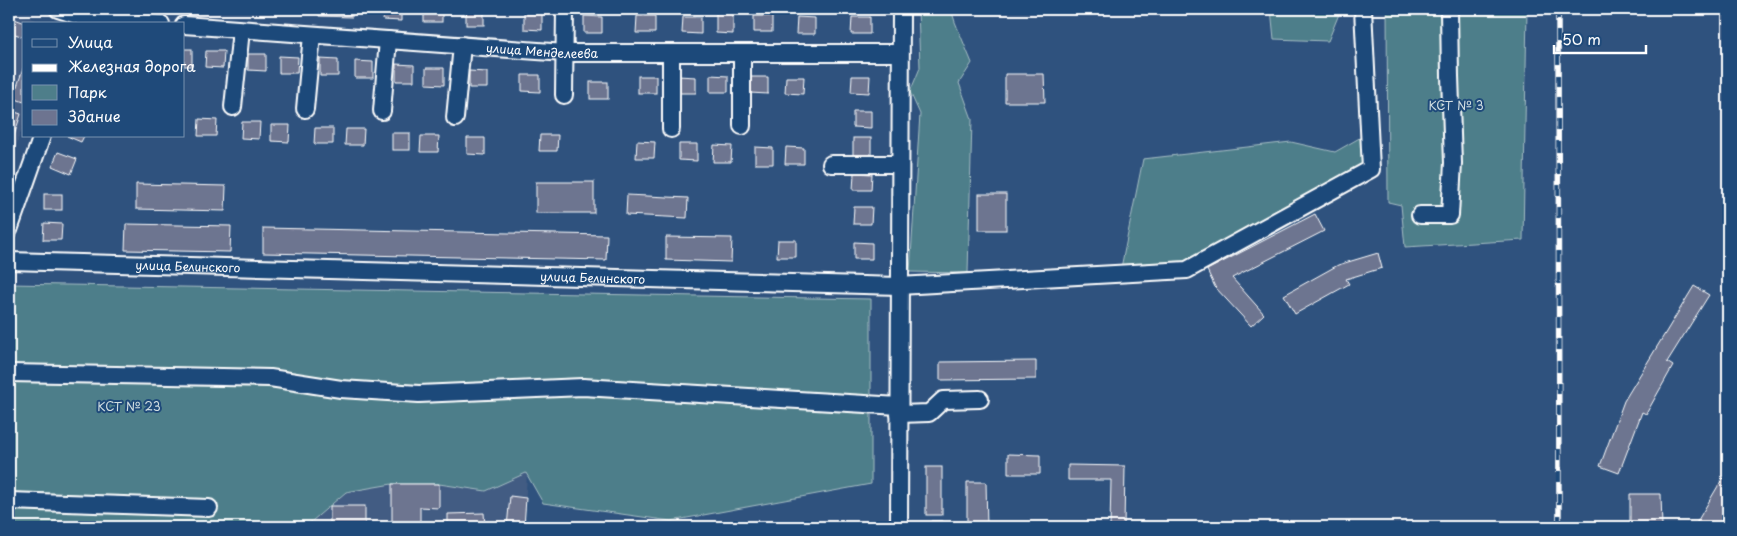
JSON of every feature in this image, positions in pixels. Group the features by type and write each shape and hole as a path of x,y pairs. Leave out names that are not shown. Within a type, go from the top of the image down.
{"street":[{"path":"58,9 85,17 139,22"},
{"path":"564,95 566,53 565,9"},
{"path":"899,527 901,9"},
{"name":"улица Белинского","path":"9,261 899,286 1187,270 1371,169 1363,9"},
{"path":"1420,215 1450,215 1453,163 1449,9"},
{"name":"улица Менделеева","path":"185,25 566,53 900,53"},
{"path":"233,107 241,30"},
{"path":"305,109 312,35"},
{"path":"382,111 388,40"},
{"path":"456,118 462,45"},
{"path":"671,53 671,129"},
{"path":"742,53 742,126"},
{"path":"9,230 41,138"},
{"path":"831,164 900,164"},
{"path":"9,373 270,378 341,389 419,394 583,387 929,413 943,400 980,399"},
{"path":"9,501 209,508"}],"shaded area":[{"path":"9,11 42,22 22,22 22,129 9,166"},
{"path":"527,473 524,527 305,527 346,492 392,484 439,484 486,491"}],"green space":[{"path":"918,9 951,9 972,63 959,83 972,119 968,273 910,272 920,114 910,92 920,68"},
{"path":"1271,9 1329,9 1339,14 1328,41 1274,39"},
{"name":"КСТ № 3","path":"1387,9 1527,9 1523,240 1405,247 1401,205 1388,202"},
{"path":"1363,136 1366,166 1183,264 1121,268 1143,159 1291,142 1335,152"},
{"name":"КСТ № 23","path":"9,284 871,299 871,484 671,521 543,503 526,473 486,491 439,484 392,484 346,492 305,527 9,527"}],"building":[{"path":"272,9 290,9 290,12 272,12"},
{"path":"319,9 352,9 352,17 319,16"},
{"path":"383,9 401,9 401,21 383,20"},
{"path":"424,9 442,9 442,22 424,22"},
{"path":"466,9 484,9 484,25 466,25"},
{"path":"716,9 733,9 733,34 716,33"},
{"path":"524,13 542,13 542,30 524,29"},
{"path":"584,16 602,17 602,33 584,33"},
{"path":"637,16 655,16 655,33 636,33"},
{"path":"754,16 772,16 772,32 754,32"},
{"path":"9,17 23,22 22,36 9,32"},
{"path":"683,17 701,17 701,34 682,33"},
{"path":"797,17 815,18 815,34 796,34"},
{"path":"852,17 870,17 870,34 851,34"},
{"path":"9,49 14,51 9,68"},
{"path":"185,49 192,49 192,66 185,66"},
{"path":"206,51 224,51 223,68 205,67"},
{"path":"248,54 266,54 266,71 248,70"},
{"path":"279,56 298,57 297,73 279,73"},
{"path":"320,59 338,60 338,76 320,76"},
{"path":"355,61 373,62 373,78 355,78"},
{"path":"396,64 414,65 414,81 396,81"},
{"path":"426,68 444,68 444,85 426,84"},
{"path":"469,71 487,72 487,88 469,88"},
{"path":"22,72 22,101 13,98"},
{"path":"1005,74 1044,74 1045,102 1005,102"},
{"path":"522,75 540,75 540,92 522,91"},
{"path":"710,75 728,76 728,92 710,92"},
{"path":"638,76 656,76 656,93 638,93"},
{"path":"678,76 696,77 696,93 678,93"},
{"path":"852,76 870,76 869,93 851,92"},
{"path":"750,77 768,77 768,94 750,93"},
{"path":"786,77 804,77 803,94 785,93"},
{"path":"590,82 608,82 608,99 590,99"},
{"path":"9,110 21,114 9,151"},
{"path":"853,111 871,111 871,128 853,127"},
{"path":"199,119 217,120 216,136 198,136"},
{"path":"242,122 260,122 259,139 241,138"},
{"path":"271,125 290,125 289,142 271,141"},
{"path":"315,128 333,128 333,144 314,144"},
{"path":"346,129 364,129 363,145 345,145"},
{"path":"392,133 410,133 410,150 392,150"},
{"path":"540,135 558,135 557,151 539,151"},
{"path":"421,136 439,136 438,152 420,152"},
{"path":"72,138 83,138 81,142"},
{"path":"467,138 485,138 485,155 467,154"},
{"path":"853,138 871,138 871,155 853,155"},
{"path":"637,141 655,142 654,158 636,158"},
{"path":"679,144 697,144 697,161 679,160"},
{"path":"714,145 732,146 731,162 713,162"},
{"path":"755,147 773,148 773,164 755,164"},
{"path":"786,147 804,148 804,164 785,164"},
{"path":"58,152 77,159 71,174 52,166"},
{"path":"854,173 872,174 871,190 853,190"},
{"path":"536,182 594,182 594,213 536,213"},
{"path":"136,184 226,186 225,211 136,209"},
{"path":"44,194 62,194 62,210 44,210"},
{"path":"979,194 1006,194 1006,230 979,230"},
{"path":"627,195 688,198 687,218 626,215"},
{"path":"854,207 872,207 871,224 853,224"},
{"path":"1315,214 1324,231 1232,278 1264,314 1251,326 1215,287 1207,270"},
{"path":"44,223 62,224 61,240 43,240"},
{"path":"126,224 231,226 230,252 125,250"},
{"path":"263,228 607,235 606,260 263,253"},
{"path":"666,237 732,238 731,262 666,260"},
{"path":"778,240 796,240 796,257 777,257"},
{"path":"854,242 872,243 872,259 854,259"},
{"path":"1378,253 1382,268 1346,279 1349,284 1295,314 1284,295 1338,265"},
{"path":"1694,286 1709,295 1667,362 1673,366 1646,414 1642,412 1619,473 1600,466 1624,401"},
{"path":"1036,361 1036,379 940,380 940,362"},
{"path":"1008,454 1040,455 1040,474 1008,474"},
{"path":"1068,465 1125,466 1124,527 1110,527 1111,480 1068,480"},
{"path":"926,467 942,467 942,515 926,515"},
{"path":"1728,469 1728,527 1694,527"},
{"path":"967,482 986,482 987,527 967,527"},
{"path":"392,484 439,484 439,508 420,507 420,527 392,527"},
{"path":"1630,494 1661,494 1662,527 1630,527"},
{"path":"510,496 526,498 524,527 507,527"},
{"path":"330,506 365,506 365,527 330,527"},
{"path":"484,513 485,527 448,527 448,514"},
{"path":"931,521 943,521 944,527 932,527"}],"railway":[{"path":"1558,9 1559,527"}]}
